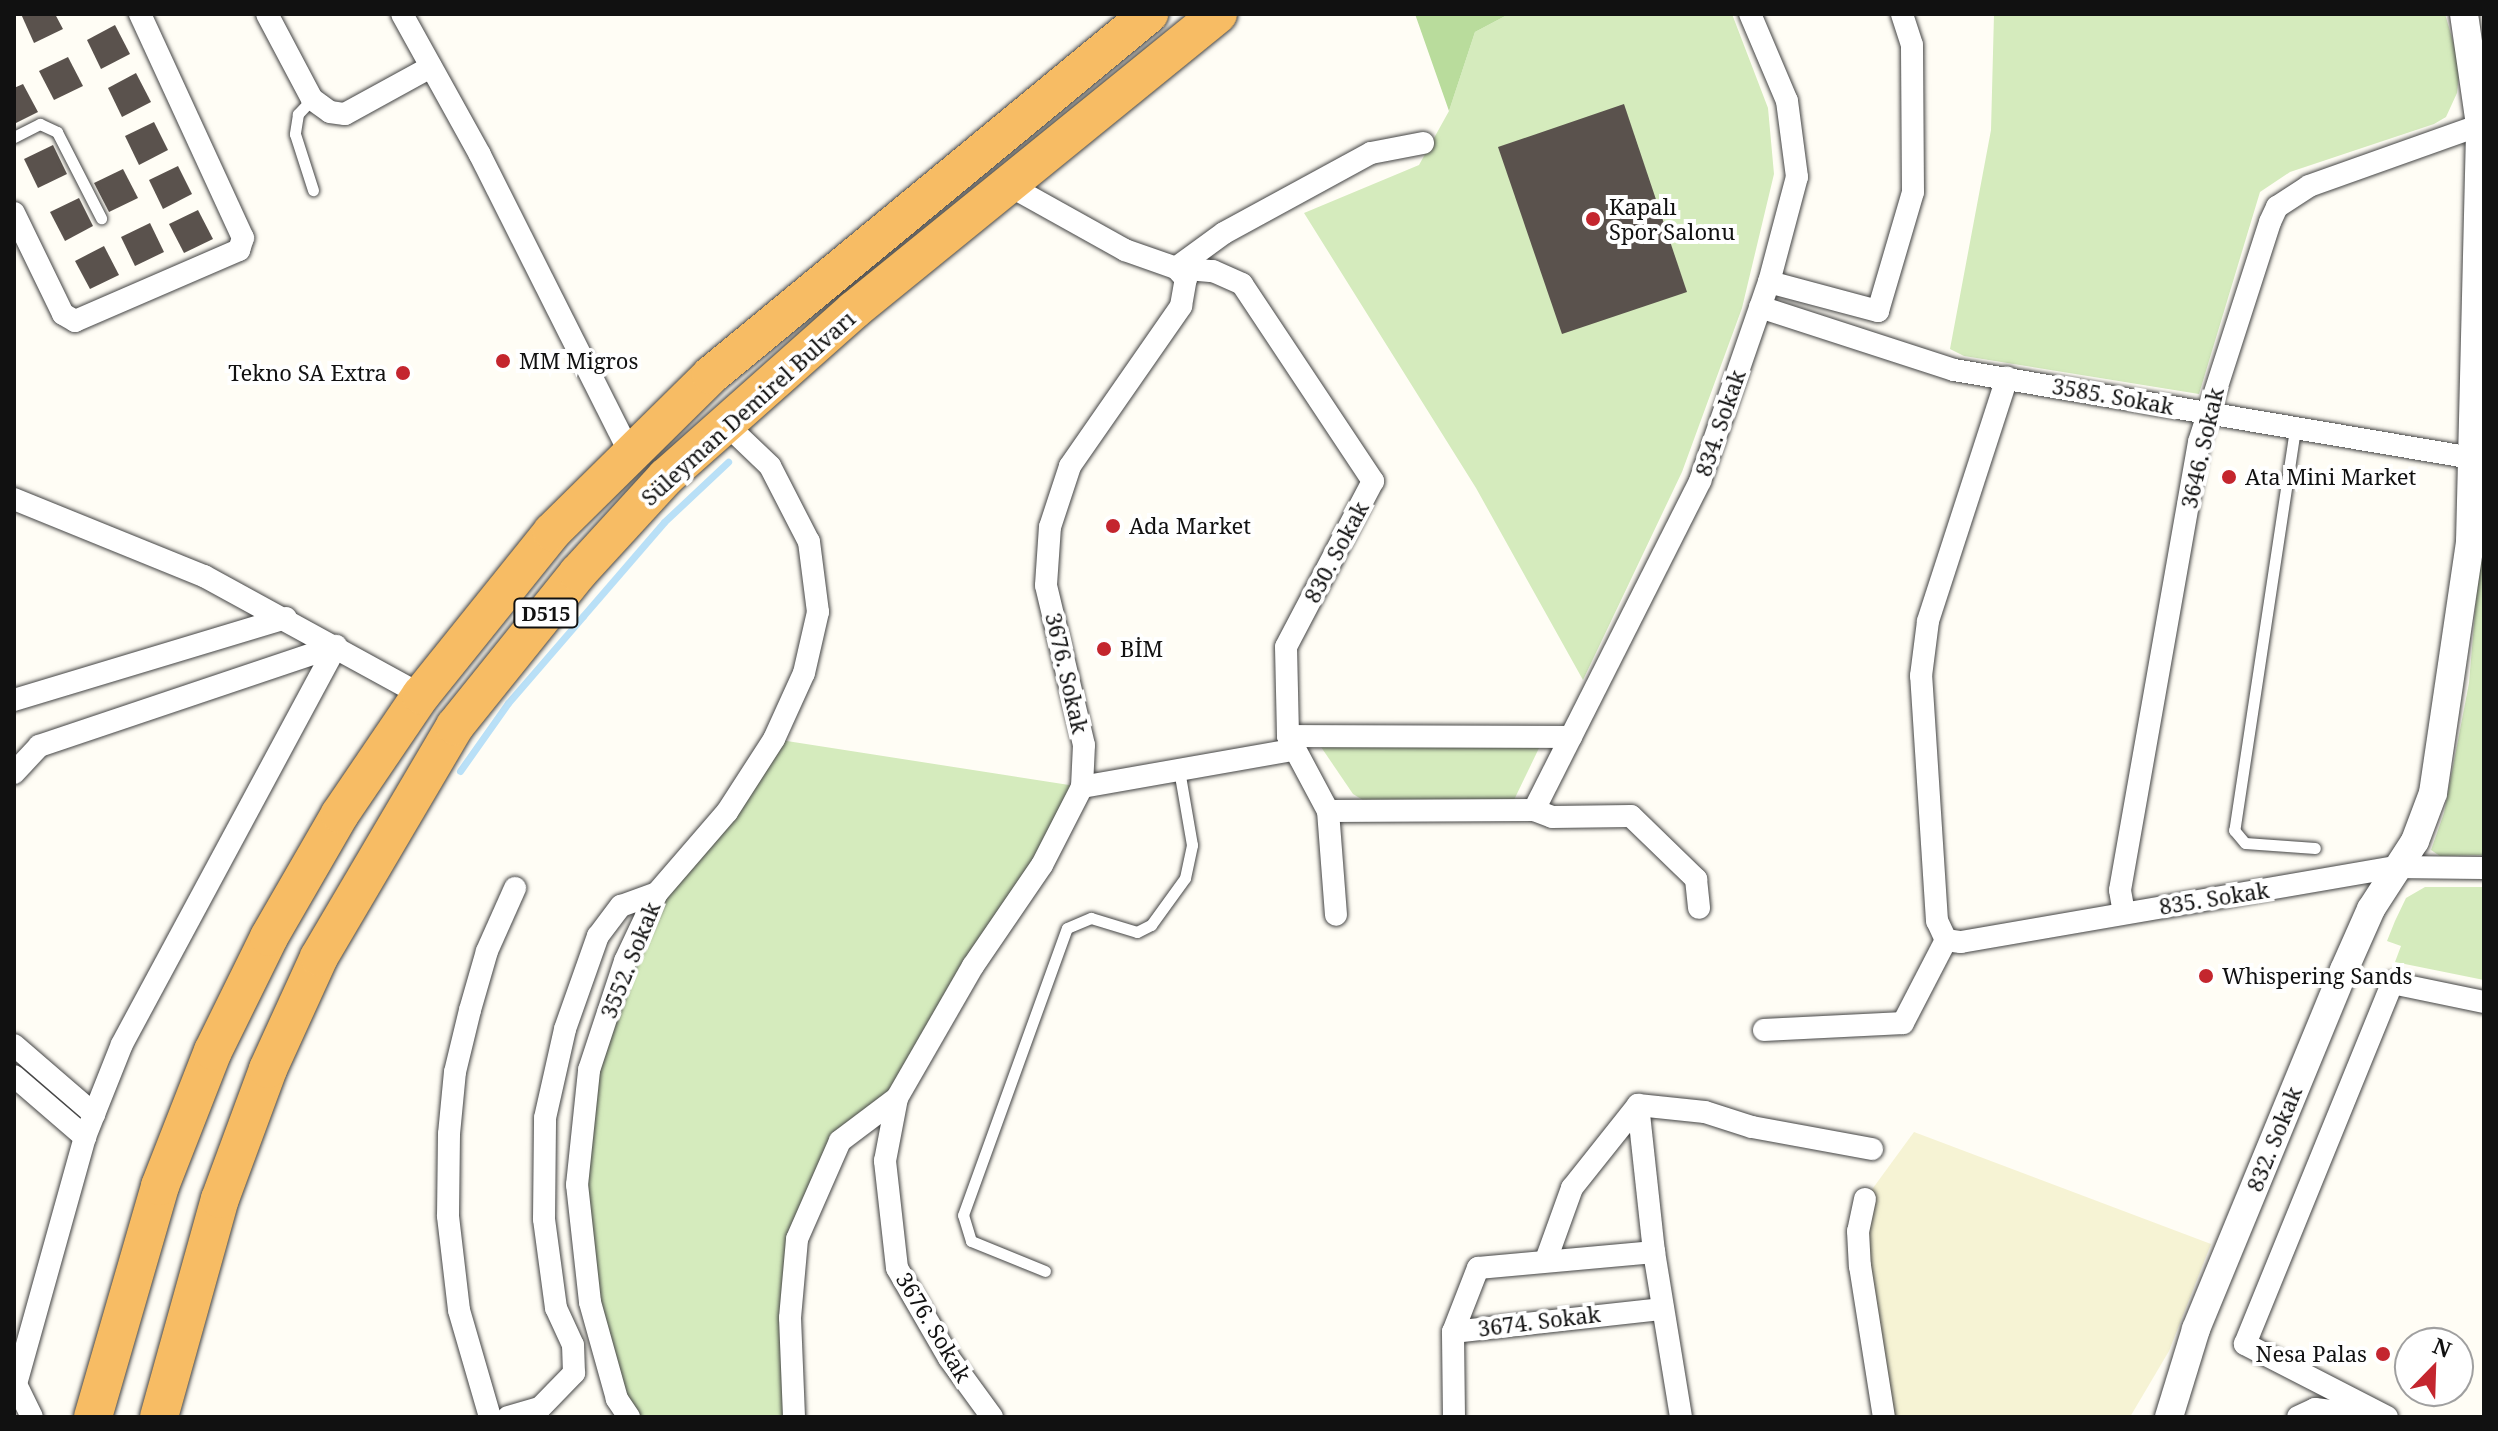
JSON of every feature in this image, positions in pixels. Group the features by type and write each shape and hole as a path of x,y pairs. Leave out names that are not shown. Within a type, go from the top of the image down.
{"highway":[{"name":"Süleyman Demirel Bulvarı","path":"93,1417 160,1186 213,1051 269,937 332,828 421,695 552,532 711,375 1149,14"},
{"name":"Süleyman Demirel Bulvarı","path":"159,1417 220,1199 268,1069 319,957 393,824 455,726 578,573 666,477 854,310 1218,14"}],"street":[{"path":"14,213 63,314 75,321 239,250 243,238 140,14"},
{"path":"267,14 312,99 330,112 345,114 431,67"},
{"path":"402,14 630,453"},
{"name":"834. Sokak","path":"1534,810 1700,481 1769,282 1797,177 1787,101 1750,14"},
{"path":"1769,282 1878,311 1913,192 1912,45 1902,14"},
{"name":"832. Sokak","path":"2169,1417 2225,1258 2344,970 2395,867 2415,841 2433,793 2458,643 2470,542 2480,125 2464,14"},
{"name":"3646. Sokak","path":"2124,913 2120,890 2206,414 2277,207 2309,186 2480,125"},
{"path":"1010,186 1125,250 1176,268 1224,233 1371,153 1423,143"},
{"name":"830. Sokak","path":"1176,268 1213,271 1242,284 1373,481 1286,647 1290,743 1328,811 1336,915"},
{"name":"3676. Sokak","path":"992,1417 949,1358 897,1268 885,1161 888,1141 897,1098 973,966 1042,865 1082,787 1084,745 1046,585 1050,527 1070,466 1181,306 1186,279 1176,268"},
{"name":"3585. Sokak","path":"1760,307 1954,370 2472,458"},
{"path":"1764,1030 1903,1023 1946,940 1937,921 1921,676 1928,621 2007,378"},
{"name":"3552. Sokak","path":"629,1417 617,1399 590,1302 577,1185 589,1070 625,961 657,893 727,812 774,739 804,673 818,612 809,542 770,466 726,424"},
{"path":"14,499 204,576 286,618 421,695"},
{"path":"14,700 286,618"},
{"path":"14,773 39,746 336,646"},
{"path":"32,1417 16,1384 94,1114 122,1044 336,646"},
{"path":"1082,787 1179,770 1290,743 1571,737"},
{"path":"1328,811 1534,810 1552,817 1631,816 1696,879 1699,908"},
{"path":"2415,841 2421,858 2442,868"},
{"name":"835. Sokak","path":"1946,940 1961,942 2395,867 2484,868"},
{"path":"490,1417 459,1310 448,1216 449,1134 455,1072 470,1010 487,951 515,888"},
{"path":"508,1417 540,1408 574,1373 573,1345 556,1308 544,1219 545,1118 565,1029 598,936 621,906 657,893"},
{"path":"2384,1417 2245,1344 2392,983 2484,1002"},
{"path":"14,1045 94,1114"},
{"path":"14,1076 85,1137"},
{"path":"794,1417 790,1318 797,1239 840,1141 897,1098"},
{"path":"1638,1105 1705,1112 1752,1127 1872,1149"},
{"path":"1638,1105 1654,1252 1681,1417"},
{"path":"1546,1260 1572,1188 1638,1105"},
{"path":"859,1126 888,1141"},
{"path":"1865,1199 1858,1231 1860,1266 1884,1417"},
{"path":"1453,1332 1478,1268 1654,1252"},
{"name":"3674. Sokak","path":"1454,1417 1453,1332 1663,1309"},
{"path":"2298,1417 2315,1409 2384,1417"}],"lane":[{"path":"312,99 298,114 295,134 313,190"},
{"path":"14,137 40,124 57,132 101,218"},
{"path":"2295,429 2234,830 2245,843 2315,848"},
{"path":"1045,1271 971,1241 963,1215 1067,928 1091,918 1137,932 1151,925 1185,878 1192,845 1179,770"}],"shaded area":[{"path":"1914,1132 2211,1244 2169,1351 2130,1417 1884,1417 1865,1199"}],"green space":[{"path":"1415,14 1509,14 1475,32 1449,111"},
{"path":"1509,14 1732,14 1768,108 1774,174 1742,308 1682,472 1583,680 1476,488 1304,213 1419,165 1449,111 1475,32"},
{"path":"1994,14 2445,14 2460,65 2457,93 2446,117 2434,124 2290,172 2260,192 2199,394 1964,356 1950,349 1991,130"},
{"path":"2484,507 2484,855 2440,856 2431,850 2444,813 2469,683"},
{"path":"774,739 1082,787 897,1098 840,1141 797,1239 794,1417 629,1417 590,1302 577,1185 589,1070 657,893"},
{"path":"1319,744 1540,746 1514,800 1366,802 1353,794"},
{"path":"2425,887 2484,887 2484,980 2395,962 2401,946 2387,941 2395,921 2406,898"}],"building":[{"path":"21,14 55,14 63,29 34,43"},
{"path":"115,25 130,54 101,69 87,40"},
{"path":"68,57 83,86 54,100 39,71"},
{"path":"136,73 151,102 122,117 108,88"},
{"path":"23,84 38,112 14,124 14,88"},
{"name":"Kapalı Spor Salonu","path":"1624,104 1687,292 1562,334 1498,147"},
{"path":"154,122 168,150 139,165 125,136"},
{"path":"53,145 67,174 38,188 24,159"},
{"path":"178,166 192,194 163,209 149,180"},
{"path":"123,169 138,198 109,212 94,183"},
{"path":"79,198 93,226 65,241 50,212"},
{"path":"198,210 213,239 184,253 169,224"},
{"path":"150,223 164,252 135,266 121,237"},
{"path":"104,246 119,275 90,289 75,261"}],"waterway":[{"path":"460,771 508,703 664,522 728,462"}],"place":[{"name":"Kapalı Spor Salonu","path":"1593,219"},
{"name":"MM Migros","path":"503,361"},
{"name":"Tekno SA Extra","path":"403,373"},
{"name":"Ata Mini Market","path":"2229,477"},
{"name":"Ada Market","path":"1113,526"},
{"name":"BİM","path":"1104,649"},
{"name":"Whispering Sands","path":"2206,976"},
{"name":"Nesa Palas","path":"2383,1354"}]}
